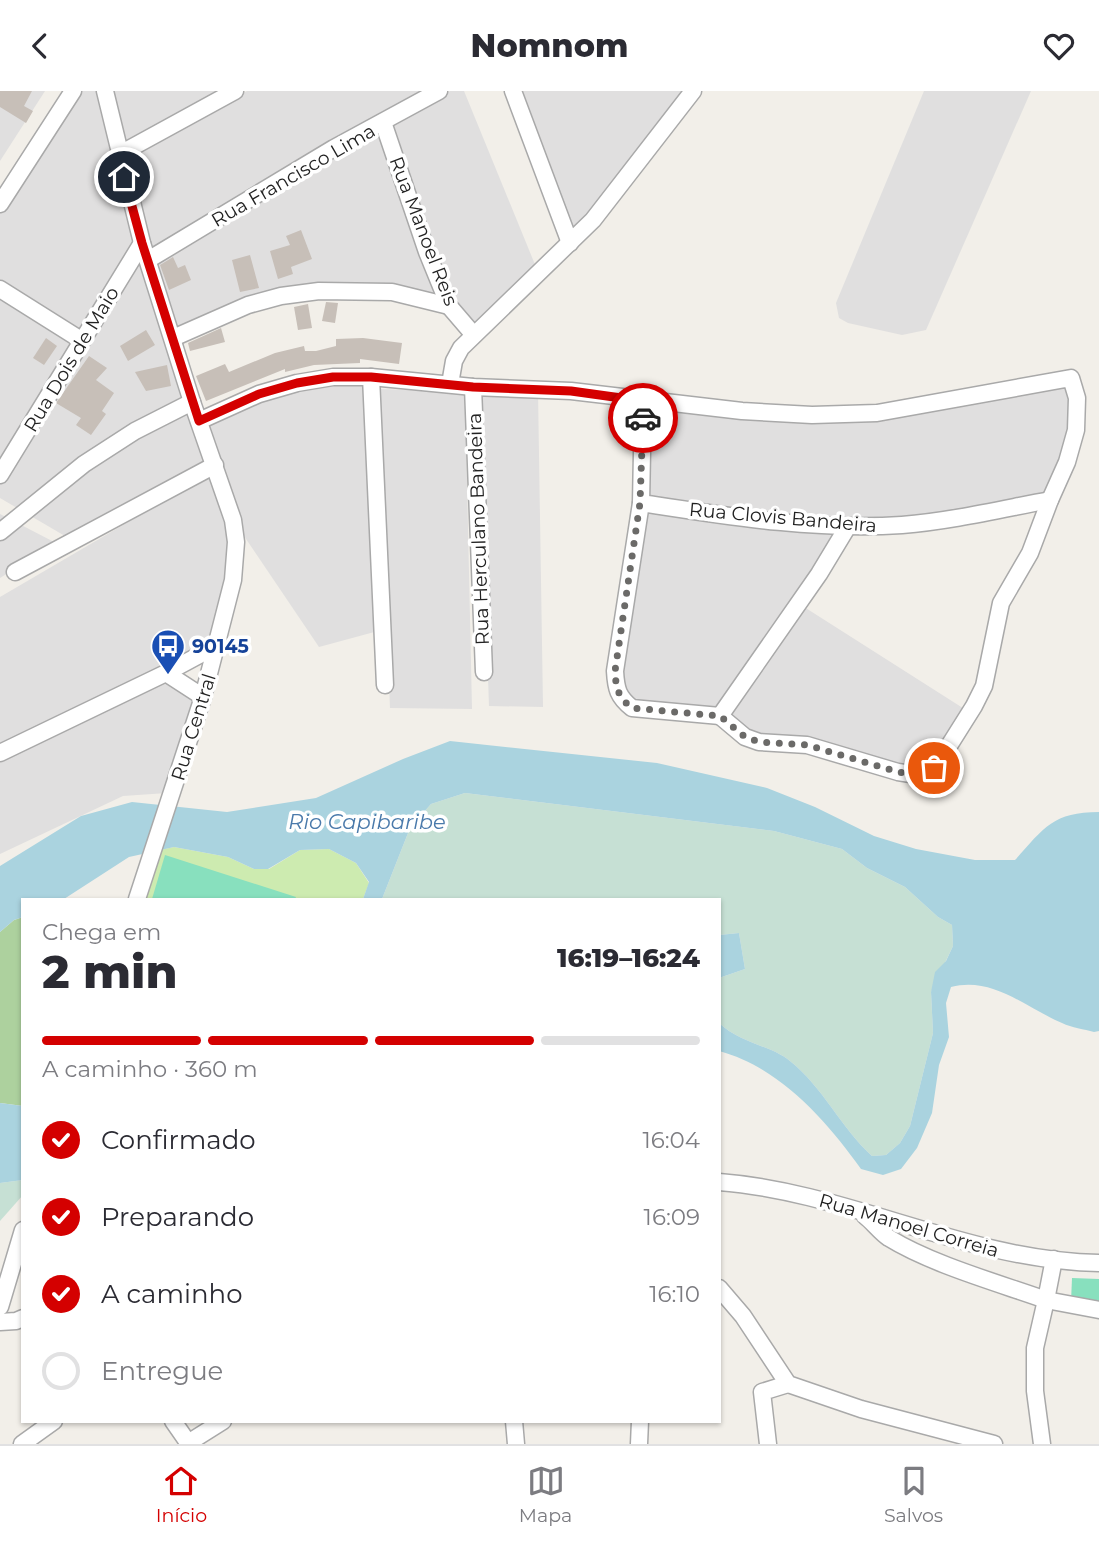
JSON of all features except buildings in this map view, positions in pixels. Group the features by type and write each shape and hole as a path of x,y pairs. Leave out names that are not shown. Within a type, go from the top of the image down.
{"street":[{"path":"0,204 73,91"},
{"name":"Rua Central","path":"105,91 118,155 142,243 192,402 233,520 236,542 233,580 218,645 171,798 136,898"},
{"path":"118,155 235,91"},
{"name":"Rua Francisco Lima","path":"148,260 334,148 439,91"},
{"path":"513,91 570,243"},
{"path":"450,384 454,362 461,348 570,243 624,182 693,91"},
{"name":"Rua Manoel Reis","path":"383,122 427,252 449,306 474,334"},
{"name":"Rua Dois de Maio","path":"0,475 142,243"},
{"path":"0,289 81,340"},
{"path":"173,338 248,305 281,296 319,291 393,292 449,306"},
{"path":"199,421 259,394 297,383 333,377 371,377 473,387 571,391 742,411 812,415 877,413 1070,378 1077,398 1076,430 1068,462 1050,499 1030,553 1001,603 984,685 974,706 934,768 917,775 898,772 807,745 759,742 745,737 720,716 632,708 621,699 616,689 615,671 640,503 643,401"},
{"path":"371,377 385,685"},
{"name":"Rua Herculano Bandeira","path":"473,387 484,672"},
{"path":"0,532 84,464 135,431 192,402"},
{"path":"15,572 215,465"},
{"name":"Rua Clovis Bandeira","path":"640,503 763,519 848,526 903,525 1050,499"},
{"path":"720,716 819,574 848,526"},
{"path":"0,753 218,645"},
{"path":"166,673 203,697"},
{"name":"Rua Manoel Correia","path":"721,1182 809,1197 1007,1253 1099,1263"},
{"path":"858,1210 886,1236 902,1245 1046,1300 1099,1310"},
{"path":"0,1307 21,1237"},
{"path":"1042,1444 1035,1391 1035,1347 1054,1259"},
{"path":"721,1290 743,1316 788,1384"},
{"path":"0,1322 21,1318"},
{"path":"768,1444 762,1392 788,1384 955,1439 994,1444"},
{"path":"22,1444 51,1423"},
{"path":"174,1423 188,1443 220,1423"},
{"path":"514,1423 516,1444"},
{"path":"639,1444 640,1423"}],"shaded area":[{"path":"0,91 45,91 0,161"},
{"path":"79,91 100,91 137,243 80,333 0,282 0,213"},
{"path":"111,91 223,91 122,146"},
{"path":"247,91 430,91 151,252 125,159"},
{"path":"450,91 464,91 536,267 474,326 452,303 390,125"},
{"path":"519,91 686,91 621,177 572,233"},
{"path":"924,91 1031,91 926,330 902,335 848,323 839,318 836,303"},
{"path":"380,130 440,298 304,288 177,330 154,263"},
{"path":"141,252 208,464 65,536 0,498 0,479"},
{"path":"0,295 75,343 0,465"},
{"path":"367,382 378,631 319,647 242,533 206,424 262,398 319,385"},
{"path":"1068,385 1073,401 1072,431 1048,495 903,520 852,521 645,499 649,407 813,421"},
{"path":"478,387 538,392 543,707 489,706"},
{"path":"378,389 465,392 472,709 390,708"},
{"path":"212,473 228,521 232,547 213,641 0,746 0,597"},
{"path":"646,509 842,530 718,711 635,704 625,696 620,671"},
{"path":"0,514 56,543 0,578"},
{"path":"801,605 966,710 933,763 919,770 764,737 748,732 726,716"},
{"path":"163,679 197,698 167,793 123,796 0,854 0,758"}],"green space":[{"path":"465,793 774,831 842,849 867,868 905,887 938,917 952,925 953,946 931,992 933,1033 910,1126 900,1143 886,1155 872,1156 802,1071 774,1051 737,1036 721,1025 721,977 745,969 739,933 721,935 721,898 382,898 410,828 431,804"},
{"path":"174,847 228,857 254,869 269,869 300,850 329,849 356,863 369,883 363,898 143,898 160,850"},
{"path":"165,855 296,897 296,898 152,898"},
{"path":"21,918 21,1106 0,1103 0,932"},
{"path":"21,1180 21,1197 0,1221 0,1183"},
{"path":"1072,1278 1099,1279 1099,1303 1071,1302"}],"water":[{"name":"Rio Capibaribe","path":"450,741 657,763 767,788 815,807 874,836 916,849 975,860 1015,860 1051,824 1071,815 1099,812 1099,1031 1066,1025 995,990 981,986 951,987 946,1003 949,1037 939,1065 932,1113 917,1148 901,1169 883,1175 861,1169 817,1114 781,1082 762,1069 721,1052 721,1025 737,1036 774,1051 790,1061 802,1071 872,1156 886,1155 900,1143 910,1126 933,1033 931,992 935,972 946,961 953,946 952,925 938,917 905,887 867,868 842,849 774,831 465,793 431,804 410,828 382,898 363,898 369,882 356,863 329,849 300,850 268,869 254,869 228,857 174,847 129,857 66,898 21,898 21,918 0,932 0,866 81,816 132,802 227,812 316,798"},
{"path":"739,933 745,969 721,977 721,935"},
{"path":"0,1103 21,1106 21,1180 0,1183"}],"way so far":[{"path":"643,418 640,503 615,671 616,689 621,699 632,708 720,716 745,737 759,742 807,745 898,772 917,775 934,768"}],"place":[{"name":"90145","path":"168,676"}],"route":[{"path":"124,177 142,243 199,421 259,394 297,383 333,377 371,377 473,387 571,391 643,401 643,418"}]}
